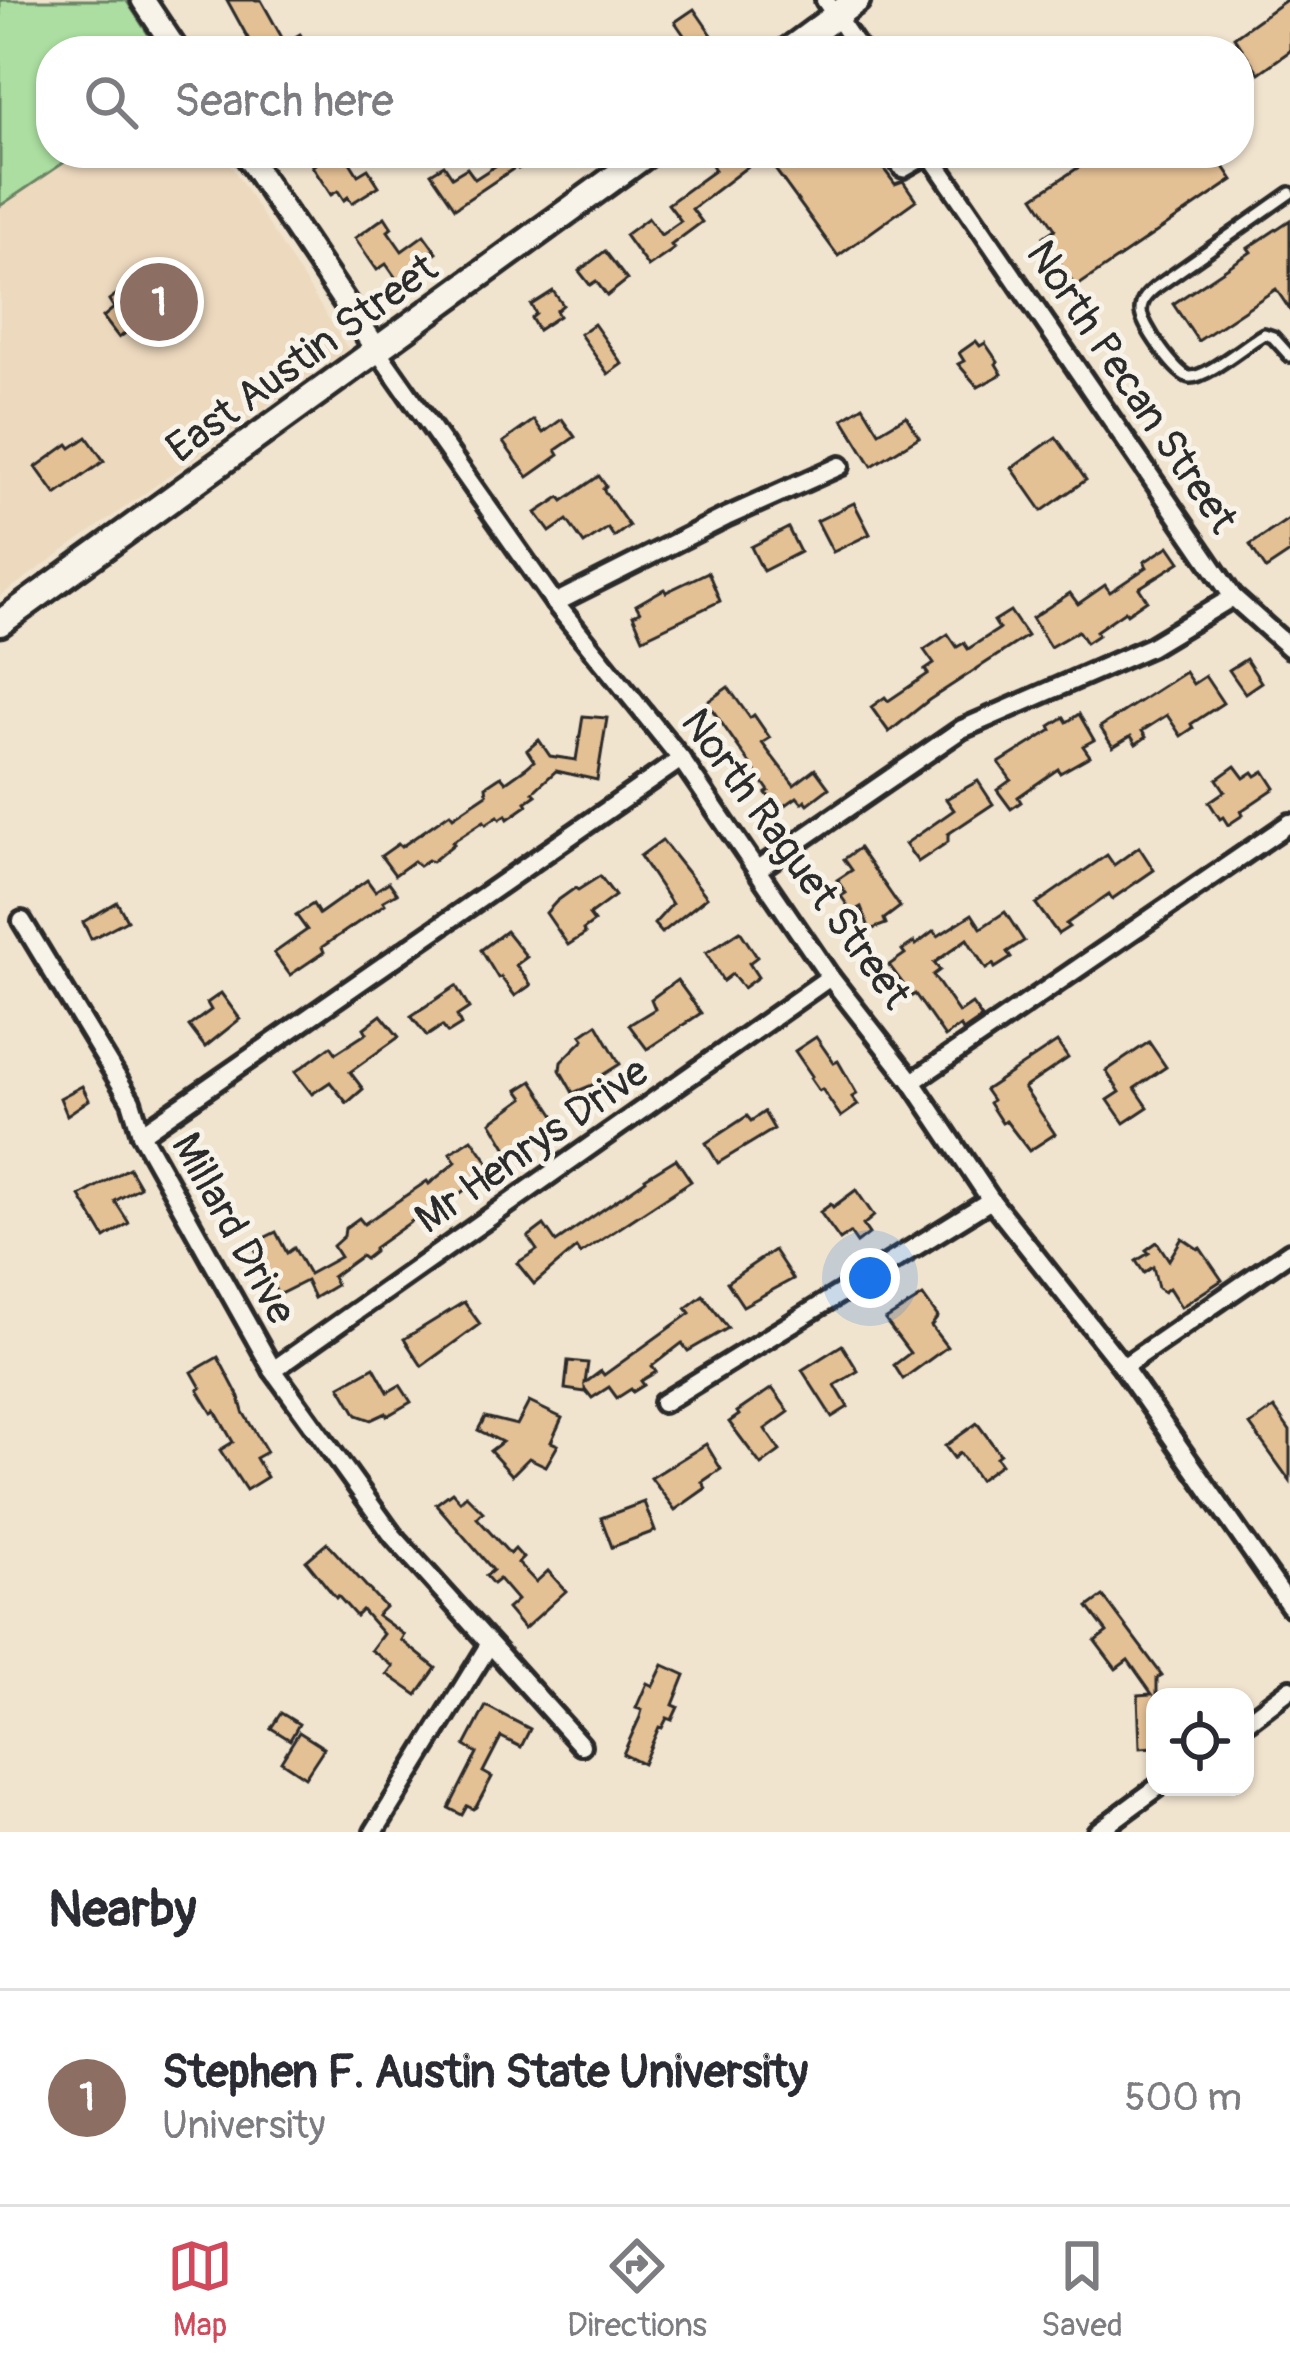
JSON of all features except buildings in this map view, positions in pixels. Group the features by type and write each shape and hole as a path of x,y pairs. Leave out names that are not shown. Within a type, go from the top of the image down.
{"main road":[{"path":"803,36 831,8 857,0"},
{"name":"East Austin Street","path":"0,623 627,168"}],"street":[{"path":"153,4 169,36"},
{"path":"831,8 850,36"},
{"name":"North Raguet Street","path":"255,168 555,603 681,759 991,1200 1123,1366 1290,1606"},
{"name":"North Pecan Street","path":"939,168 1233,597 1290,648"},
{"path":"555,603 840,466"},
{"path":"757,870 962,729 1150,647 1233,597"},
{"name":"Millard Drive","path":"581,1745 393,1536 273,1370 141,1134 681,759"},
{"path":"912,1082 1290,823"},
{"path":"22,920 131,1101 141,1134"},
{"name":"Mr Henrys Drive","path":"273,1370 830,976"},
{"path":"663,1403 991,1200"},
{"path":"1123,1366 1290,1252"},
{"path":"374,1832 489,1646"},
{"path":"1254,1716 1290,1689"},
{"path":"1097,1832 1146,1796"}],"lane":[{"path":"1290,193 1155,288 1141,304 1141,318 1177,371 1188,376 1196,376 1264,334 1281,343 1290,356"}],"shaded area":[{"path":"0,0 126,0 149,36 36,36 36,168 233,168 348,349 0,596"}],"green space":[{"path":"0,0 126,0 149,36 36,36 36,168 56,168 0,206"}],"place":[{"name":"Stephen F. Austin State University","path":"159,302"}]}
